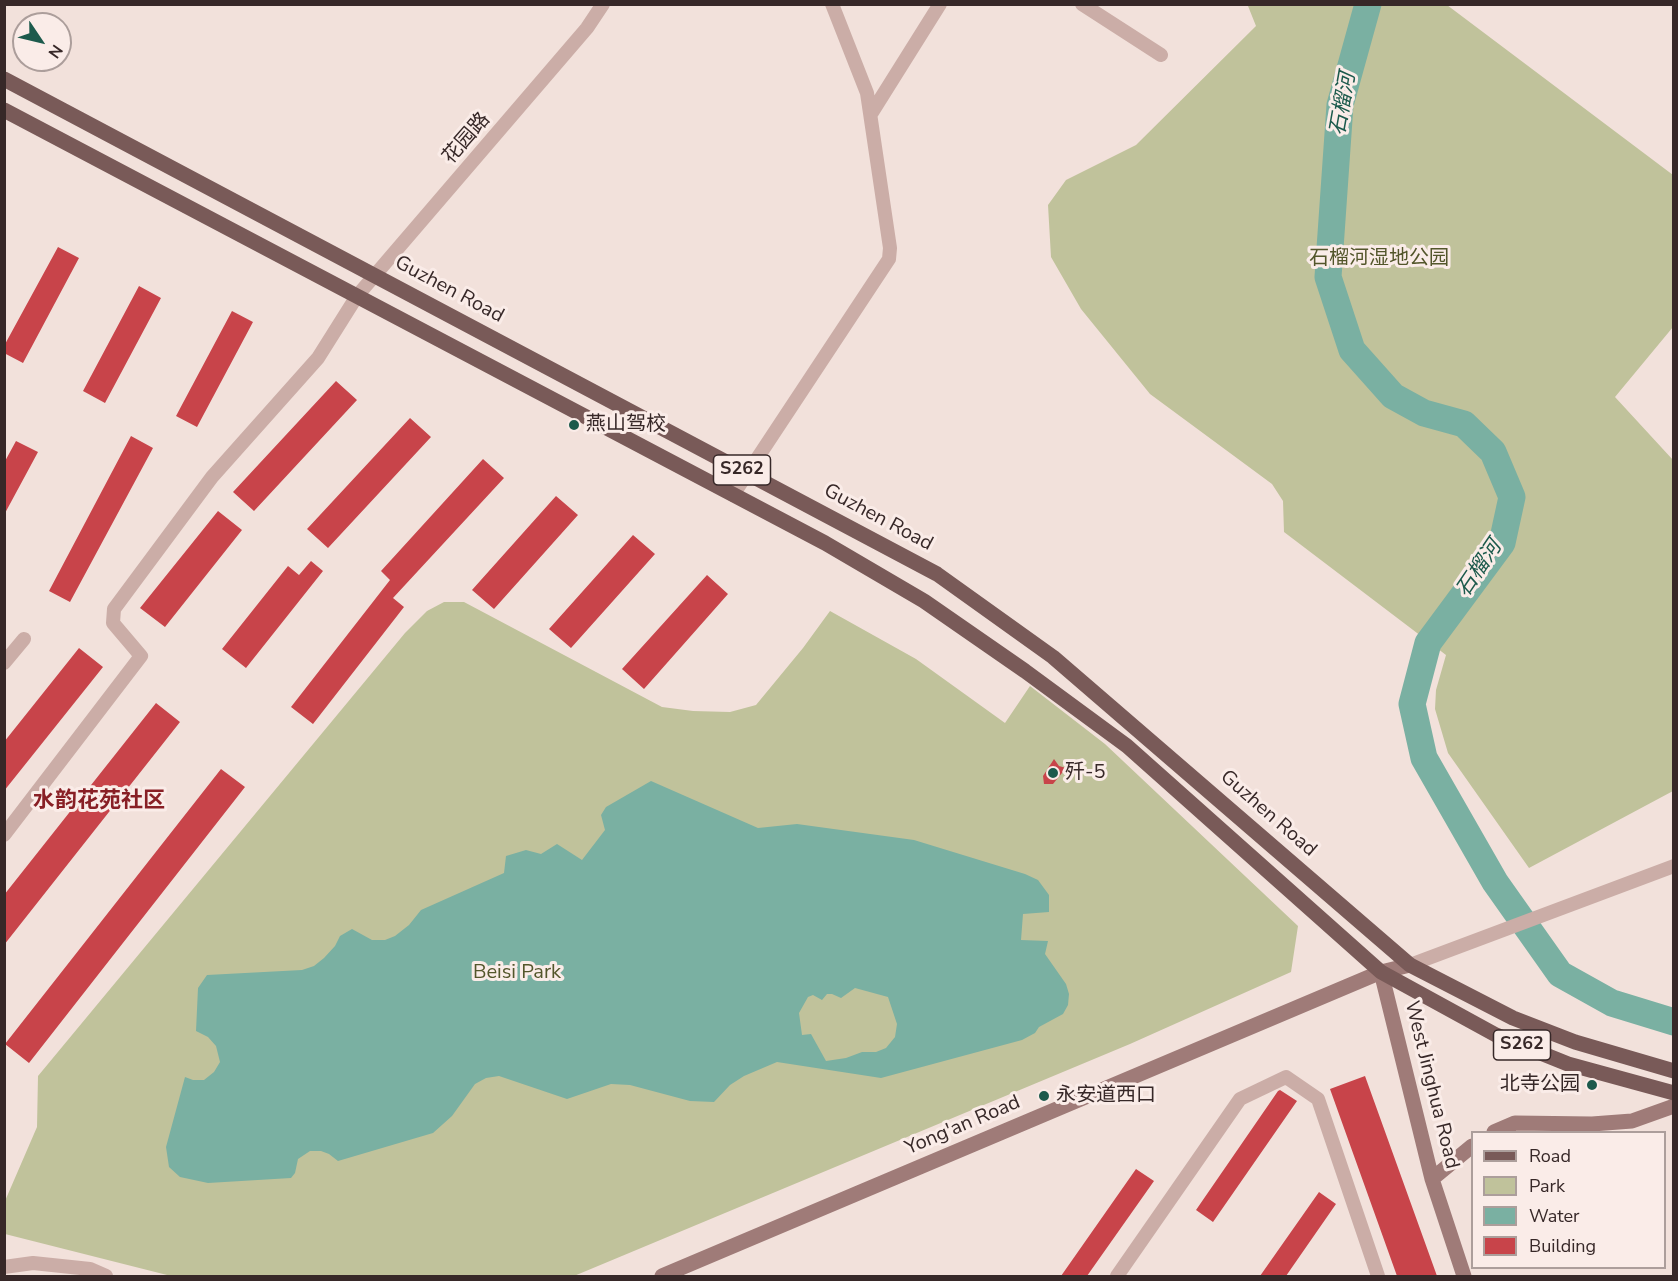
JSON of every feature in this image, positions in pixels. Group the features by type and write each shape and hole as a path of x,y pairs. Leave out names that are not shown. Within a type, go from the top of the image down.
{"main road":[{"name":"Guzhen Road","path":"4,79 937,574 1053,657 1410,965 1513,1018 1575,1042 1674,1071"},
{"name":"S262","path":"4,110 825,543 924,601 1025,671 1126,746 1381,972 1496,1035 1568,1064 1674,1093"},
{"name":"Yong'an Road","path":"662,1276 1381,972 1410,965"},
{"name":"West Jinghua Road","path":"1381,972 1432,1179 1464,1276"},
{"path":"1496,1131 1515,1123 1592,1124 1632,1121 1674,1106"},
{"path":"1432,1179 1471,1148"}],"street":[{"name":"花园路","path":"4,835 141,656 113,623 114,609 212,477 318,358 357,296 587,28 603,4"},
{"path":"733,495 889,259 890,248 867,93 832,4"},
{"path":"870,114 940,4"},
{"path":"1082,4 1161,55"},
{"path":"4,663 24,639"},
{"path":"1410,965 1674,866"},
{"path":"1117,1276 1240,1099 1286,1077 1318,1099 1378,1276"},
{"path":"4,1268 33,1263 90,1269 106,1276"}],"green space":[{"name":"石榴河湿地公园","path":"1246,5 1447,5 1673,175 1673,327 1615,397 1673,460 1673,791 1529,868 1448,753 1435,709 1436,690 1446,655 1284,532 1283,501 1272,484 1150,394 1081,309 1051,257 1048,205 1066,180 1136,145 1256,26"},
{"name":"Beisi Park","path":"444,602 464,602 662,707 730,712 756,705 830,611 916,659 1005,723 1030,686 1105,744 1298,926 1291,972 1130,1044 574,1276 171,1276 5,1234 5,1201 37,1127 38,1076 405,633 427,611"}],"water":[{"path":"651,781 758,828 797,824 914,840 1025,874 1038,880 1049,895 1049,912 1023,914 1021,940 1048,941 1045,954 1066,984 1069,994 1068,1005 1063,1014 1039,1027 1035,1033 1022,1040 881,1078 777,1062 744,1076 730,1085 714,1102 690,1101 630,1085 611,1084 567,1099 499,1076 486,1078 475,1084 452,1116 433,1133 338,1161 321,1151 310,1151 298,1159 295,1173 291,1178 208,1183 180,1177 169,1167 166,1147 185,1077 204,1080 214,1072 220,1062 216,1046 208,1037 196,1031 198,988 207,975 302,970 314,966 324,958 335,946 340,936 352,929 372,940 385,940 395,936 409,925 421,910 504,873 506,856 526,850 541,854 557,844 582,860 605,830 601,815 606,807","holes":["855,988 888,997 897,1024 895,1037 886,1048 826,1061 811,1034 802,1035 799,1013 808,997 813,995 822,1000 827,994 832,994 841,998"]}],"building":[{"path":"58,247 79,258 23,363 4,353 4,346"},
{"path":"139,286 161,298 105,403 83,391"},
{"path":"232,311 253,322 197,427 176,416"},
{"path":"336,381 357,400 254,511 233,492"},
{"path":"410,418 431,437 328,548 307,529"},
{"path":"131,436 153,448 70,602 49,591"},
{"path":"16,441 38,452 4,515 4,463"},
{"path":"483,459 504,478 393,598 404,607 313,724 291,707 390,580 381,571"},
{"path":"556,496 578,515 494,609 472,590"},
{"path":"218,511 242,530 165,627 140,608"},
{"path":"633,535 655,554 571,648 549,629"},
{"path":"311,561 323,571 246,668 222,649 288,566 299,575"},
{"path":"707,575 728,594 644,689 622,669"},
{"path":"79,648 103,667 4,791 4,742"},
{"path":"156,703 180,722 4,945 4,895"},
{"name":"歼-5","path":"1054,759 1059,766 1066,768 1053,784 1044,784 1043,776"},
{"path":"221,769 245,787 29,1063 5,1044"},
{"path":"1365,1076 1437,1276 1397,1276 1330,1089"},
{"path":"1280,1090 1297,1101 1213,1222 1196,1210"},
{"path":"1136,1169 1154,1181 1087,1276 1061,1276"},
{"path":"1319,1192 1336,1204 1286,1276 1260,1276"}],"waterway":[{"name":"石榴河","path":"1368,4 1340,105 1328,277 1352,350 1393,396 1424,413 1464,424 1493,452 1512,497 1502,543 1428,643 1412,704 1424,758 1495,882 1560,974 1612,1003 1674,1022"}],"place":[{"name":"燕山驾校","path":"574,425"},
{"name":"歼-5","path":"1053,773"},
{"name":"北寺公园","path":"1592,1085"},
{"name":"永安道西口","path":"1044,1096"}],"district":[{"name":"水韵花苑社区","path":"99,802"}]}
